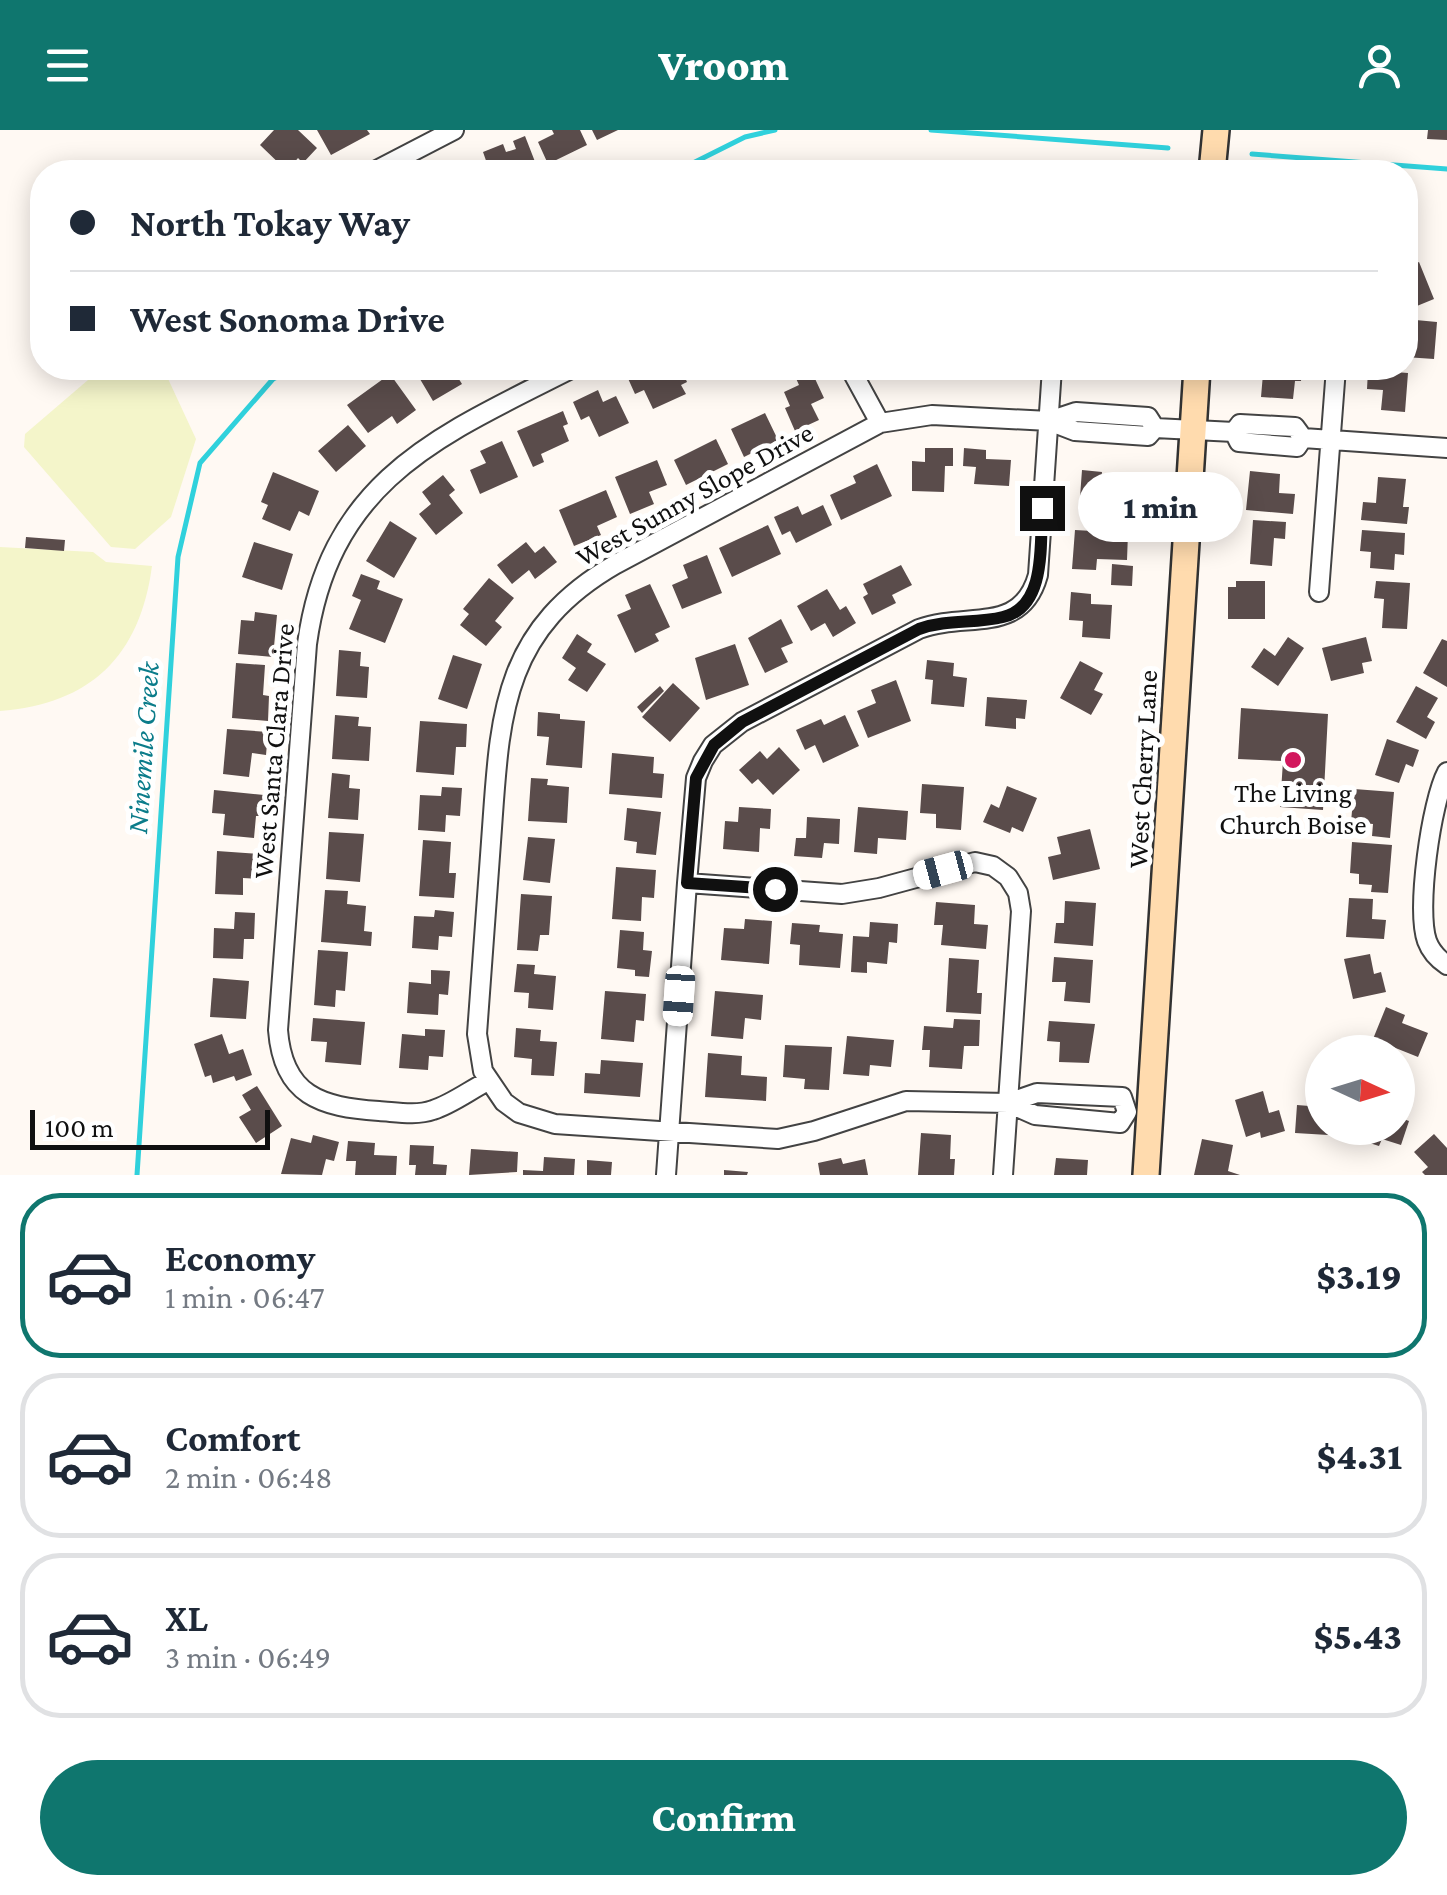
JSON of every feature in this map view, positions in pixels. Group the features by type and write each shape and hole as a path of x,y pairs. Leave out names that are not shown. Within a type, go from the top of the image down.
{"main road":[{"path":"1213,160 1216,130"},
{"name":"West Cherry Lane","path":"1146,1175 1139,1113 1196,380"}],"street":[{"path":"390,160 424,137 454,130"},
{"name":"West Santa Clara Drive","path":"488,1080 434,1110 416,1113 327,1105 296,1084 280,1051 278,1030 306,644 325,570 352,519 376,488 406,460 453,429 550,380"},
{"path":"856,380 880,424"},
{"path":"666,1175 696,778 703,761 727,732 919,629 936,623 1005,617 1021,608 1033,593 1038,575 1051,380"},
{"path":"1320,592 1335,380"},
{"name":"West Sunny Slope Drive","path":"488,1080 478,1053 477,1034 499,731 508,693 532,641 555,610 599,573 880,424 932,415 1048,420 1074,430 1148,436 1155,428 1234,432 1239,442 1296,447 1303,438 1331,440"},
{"path":"1331,440 1447,448"},
{"path":"1441,960 1428,944 1424,921 1432,815 1447,772"},
{"path":"687,883 842,894 975,862 993,866 1008,877 1018,893 1021,911 1003,1175"},
{"path":"488,1080 504,1102 536,1120 778,1139 906,1101 1008,1103 1035,1115 1120,1123 1139,1113"}],"green space":[{"path":"88,380 169,380 196,439 171,517 135,549 111,547 24,447 25,434"},
{"path":"0,547 93,552 106,562 152,566 136,626 106,670 60,698 0,711"}],"building":[{"path":"274,130 298,130 317,148 306,160 276,160 260,145"},
{"path":"317,130 367,130 370,134 331,155"},
{"path":"552,130 580,130 587,145 556,160 546,160 538,142 554,134"},
{"path":"592,130 618,130 597,140"},
{"path":"1428,130 1447,130 1447,140 1427,139"},
{"path":"525,136 534,160 486,160 483,152 503,144 506,152 516,149 513,141"},
{"path":"1418,262 1434,299 1418,306"},
{"path":"1418,320 1437,322 1434,359 1418,358"},
{"path":"382,380 394,380 416,410 397,424 392,416 368,433 347,405"},
{"path":"421,380 460,380 462,384 433,401"},
{"path":"629,380 687,382 681,385 686,394 653,409 644,390 635,394"},
{"path":"797,380 816,380 824,398 811,404 819,420 795,431 785,408 790,406 784,392 799,385"},
{"path":"1262,380 1301,380 1295,381 1293,399 1261,397"},
{"path":"1367,380 1407,380 1405,412 1381,410 1383,390 1367,389"},
{"path":"598,390 603,402 616,396 629,423 599,437 589,416 581,420 573,402"},
{"path":"563,411 569,441 541,454 544,462 533,467 517,431"},
{"path":"765,413 778,440 744,457 731,429"},
{"path":"348,425 366,446 336,472 318,451"},
{"path":"716,439 728,464 686,485 674,460"},
{"path":"502,441 518,477 480,494 470,470 486,463 480,451"},
{"path":"925,448 953,448 953,466 945,466 944,492 912,491 912,461 925,462"},
{"path":"964,448 986,450 986,459 1011,460 1009,486 974,484 976,467 963,466"},
{"path":"657,460 667,485 649,492 654,504 630,514 615,477"},
{"path":"877,464 892,496 841,520 830,495 856,483 853,476"},
{"path":"1082,470 1102,472 1101,480 1127,482 1125,516 1089,514 1090,498 1080,497"},
{"path":"1250,471 1280,474 1279,493 1295,494 1293,514 1246,510"},
{"path":"273,472 319,491 309,516 299,511 290,531 262,519 268,505 261,502"},
{"path":"443,475 455,490 449,495 463,513 436,535 419,514 431,504 422,492"},
{"path":"1378,477 1406,479 1403,507 1409,507 1407,524 1361,520 1363,502 1376,503"},
{"path":"606,490 617,517 597,526 601,535 574,546 559,510"},
{"path":"823,505 832,525 796,543 790,531 782,535 774,517 798,506 802,515"},
{"path":"1253,520 1286,522 1285,539 1274,538 1272,566 1250,564"},
{"path":"390,521 417,538 394,578 366,561"},
{"path":"768,525 781,554 732,577 719,548"},
{"path":"1075,530 1128,533 1127,560 1097,559 1096,570 1072,569"},
{"path":"1362,530 1405,533 1404,555 1395,554 1394,570 1370,568 1371,552 1360,551"},
{"path":"26,537 65,540 64,551 25,548"},
{"path":"254,542 293,554 282,590 242,577"},
{"path":"526,542 535,553 544,546 557,562 535,579 529,570 512,584 497,565"},
{"path":"707,555 722,593 682,609 672,585 688,578 683,565"},
{"path":"1112,564 1133,566 1132,586 1111,585"},
{"path":"901,565 912,585 892,595 896,603 872,615 863,597 868,594 863,584"},
{"path":"361,574 380,581 377,589 403,599 385,643 349,629 361,600 352,596"},
{"path":"489,578 514,598 495,621 502,627 486,646 460,625 469,614 463,609"},
{"path":"1236,581 1265,581 1265,619 1228,619 1228,587 1236,587"},
{"path":"1376,581 1410,583 1407,629 1382,628 1384,599 1374,598"},
{"path":"650,584 670,627 655,634 659,641 635,653 617,615 631,609 625,595"},
{"path":"827,589 840,610 846,606 856,623 833,637 825,623 811,631 797,606"},
{"path":"1071,592 1091,594 1091,604 1112,605 1110,639 1082,637 1083,621 1069,620"},
{"path":"255,612 277,615 273,657 238,654 241,620 254,621"},
{"path":"781,619 793,643 781,648 788,662 765,673 748,638"},
{"path":"577,634 592,644 587,652 606,664 587,692 568,680 576,668 562,658"},
{"path":"1288,637 1304,648 1278,686 1251,667 1264,648 1275,656"},
{"path":"1366,637 1372,661 1362,663 1364,673 1331,681 1322,648"},
{"path":"1442,639 1447,641 1447,687 1423,673"},
{"path":"735,644 749,685 706,700 695,658"},
{"path":"339,650 361,652 360,666 369,667 367,698 336,696"},
{"path":"453,655 482,664 467,709 438,699"},
{"path":"927,660 954,663 953,676 967,678 964,707 931,704 933,680 925,679"},
{"path":"1080,661 1103,673 1094,690 1103,694 1091,715 1060,698"},
{"path":"236,663 265,665 263,695 269,696 268,721 232,718"},
{"path":"896,680 911,721 868,738 857,711 876,703 871,690"},
{"path":"673,683 700,708 670,742 642,717"},
{"path":"660,686 664,691 642,713 637,707"},
{"path":"1416,686 1438,698 1427,717 1435,722 1426,739 1396,722"},
{"path":"987,697 1027,700 1025,719 1016,718 1016,729 985,726"},
{"name":"The Living Church Boise","path":"1241,708 1328,714 1323,810 1280,807 1283,761 1238,759"},
{"path":"538,712 585,721 582,768 546,765 549,737 537,736"},
{"path":"335,715 359,717 358,726 371,727 369,761 332,759"},
{"path":"845,715 859,746 823,763 815,745 805,750 796,730 821,719 824,725"},
{"path":"420,721 467,724 466,747 456,747 454,775 416,772"},
{"path":"227,729 268,732 266,755 252,753 249,777 223,774"},
{"path":"1387,739 1419,750 1413,767 1406,764 1399,783 1375,775"},
{"path":"779,747 800,770 773,795 758,779 752,784 739,770 760,751 767,759"},
{"path":"612,753 654,757 653,773 664,774 662,798 609,794"},
{"path":"332,773 350,775 349,788 360,789 358,820 328,818"},
{"path":"531,778 548,779 547,785 569,787 567,823 528,821"},
{"path":"922,784 964,787 961,830 936,828 936,814 920,813"},
{"path":"1007,786 1037,798 1023,832 1012,827 1010,833 983,822 991,804 999,808"},
{"path":"442,787 462,788 460,816 446,815 445,832 418,830 420,795 441,796"},
{"path":"1354,789 1394,792 1390,838 1372,836 1373,824 1351,822"},
{"path":"214,790 264,795 261,816 256,816 254,838 223,835 225,814 212,813"},
{"path":"739,807 771,809 770,829 760,828 759,852 723,849 725,821 738,822"},
{"path":"858,807 908,811 906,840 878,838 877,854 854,852"},
{"path":"627,808 661,812 656,855 636,853 637,842 624,840"},
{"path":"807,817 840,819 839,844 824,843 822,858 794,856 796,838 806,838"},
{"path":"1090,829 1100,869 1053,880 1048,857 1061,854 1057,837"},
{"path":"329,832 364,834 360,882 326,879"},
{"path":"528,837 555,839 550,883 523,880"},
{"path":"423,840 451,842 449,873 456,873 454,898 419,896"},
{"path":"1352,842 1392,845 1388,893 1371,892 1372,885 1359,884 1359,874 1350,873"},
{"path":"217,851 259,854 258,879 243,878 243,895 215,894"},
{"path":"616,867 656,870 654,898 642,897 641,921 612,919"},
{"path":"325,890 348,891 347,904 366,906 364,931 372,932 371,946 321,942"},
{"path":"521,894 552,896 549,935 540,935 538,951 517,950"},
{"path":"1349,898 1373,899 1372,919 1386,920 1384,939 1346,937"},
{"path":"1065,901 1096,903 1093,946 1054,943 1056,923 1064,923"},
{"path":"936,902 975,905 974,924 988,925 986,949 941,945 943,925 934,925"},
{"path":"435,910 454,912 452,937 439,936 438,950 412,948 414,916 434,917"},
{"path":"235,912 255,913 254,939 244,939 243,959 213,958 214,928 234,929"},
{"path":"745,919 772,921 769,964 721,960 724,928 744,929"},
{"path":"870,922 898,924 897,943 889,942 887,964 867,962 867,973 851,972 853,936 869,937"},
{"path":"792,923 820,925 819,932 843,934 840,968 799,965 800,945 790,944"},
{"path":"620,930 644,932 643,950 652,951 649,977 617,968"},
{"path":"318,950 348,952 345,991 336,990 335,1007 314,1005"},
{"path":"1370,954 1374,974 1381,972 1386,992 1353,999 1344,959"},
{"path":"1054,957 1093,960 1090,1003 1064,1001 1066,982 1052,982"},
{"path":"949,958 979,960 977,993 982,993 981,1014 946,1012"},
{"path":"517,964 535,965 534,974 556,976 553,1010 528,1008 529,993 514,992"},
{"path":"431,970 450,971 448,995 439,994 438,1015 407,1013 409,982 431,984"},
{"path":"213,978 249,981 246,1019 210,1017"},
{"path":"605,991 646,994 644,1021 636,1020 634,1042 601,1039"},
{"path":"715,991 763,995 761,1020 745,1018 743,1039 711,1036"},
{"path":"1386,1007 1405,1015 1402,1023 1428,1033 1418,1057 1415,1035 1375,1035"},
{"path":"313,1018 365,1022 361,1065 325,1062 327,1042 311,1041"},
{"path":"954,1019 980,1020 979,1046 964,1046 962,1069 929,1067 930,1050 922,1050 924,1026 953,1028"},
{"path":"1049,1021 1095,1024 1089,1063 1059,1062 1060,1042 1047,1041"},
{"path":"516,1028 541,1030 540,1041 557,1042 554,1076 531,1075 532,1059 514,1057"},
{"path":"425,1029 445,1030 443,1057 429,1056 428,1070 399,1068 402,1034 425,1036"},
{"path":"222,1034 229,1054 243,1049 252,1075 213,1083 211,1075 205,1077 194,1044"},
{"path":"847,1036 894,1040 891,1067 870,1065 869,1076 843,1074"},
{"path":"785,1045 832,1047 829,1090 804,1089 805,1079 783,1077"},
{"path":"708,1053 742,1056 741,1075 767,1077 766,1101 705,1097"},
{"path":"601,1060 643,1063 640,1097 584,1093 585,1073 600,1074"},
{"path":"257,1086 282,1126 256,1143 239,1117 251,1110 242,1095"},
{"path":"1263,1091 1269,1113 1279,1110 1285,1131 1261,1138 1260,1132 1246,1137 1235,1100"},
{"path":"1297,1105 1305,1106 1305,1134 1295,1133"},
{"path":"921,1133 951,1135 954,1175 918,1175"},
{"path":"1434,1134 1447,1148 1447,1175 1425,1175 1422,1172 1428,1167 1414,1152"},
{"path":"313,1135 339,1142 334,1161 326,1159 322,1175 281,1174 291,1138 311,1143"},
{"path":"1202,1139 1233,1145 1228,1171 1240,1175 1194,1175"},
{"path":"348,1141 375,1143 374,1155 397,1156 396,1175 355,1175 356,1161 346,1161"},
{"path":"410,1145 434,1146 433,1164 447,1165 446,1175 415,1175 416,1165 409,1165"},
{"path":"471,1149 518,1152 517,1172 469,1175"},
{"path":"544,1157 575,1159 574,1175 523,1175 523,1170 543,1171"},
{"path":"841,1158 843,1164 865,1159 868,1175 820,1175 818,1163"},
{"path":"1056,1158 1088,1160 1087,1175 1054,1175"},
{"path":"587,1160 612,1162 611,1175 587,1175"},
{"path":"724,1170 748,1172 724,1175"}],"waterway":[{"name":"Ninemile Creek","path":"699,160 745,137 775,130"},
{"name":"Ninemile Creek","path":"931,130 1168,148"},
{"name":"Ninemile Creek","path":"1252,154 1330,160"},
{"name":"Ninemile Creek","path":"1418,167 1447,169"},
{"name":"Ninemile Creek","path":"137,1175 178,557 200,463 272,380"}],"place":[{"name":"The Living Church Boise","path":"1293,760"}],"route":[{"path":"775,889 687,883 696,778 714,745 742,722 919,629 954,620 1005,617 1021,608 1033,593 1038,575 1042,508"}]}
